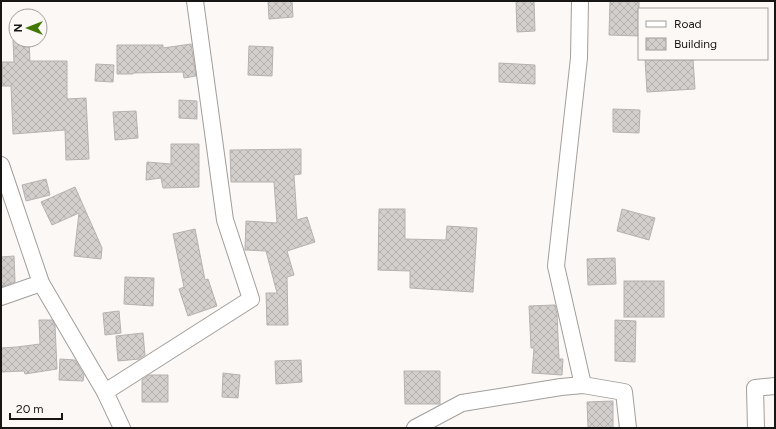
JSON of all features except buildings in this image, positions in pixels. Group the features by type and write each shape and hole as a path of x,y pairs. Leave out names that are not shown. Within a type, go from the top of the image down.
{"street":[{"path":"105,392 251,299 225,220 195,1"},
{"path":"580,1 579,58 556,266 583,385"},
{"path":"1,165 40,283 105,392 122,428"},
{"path":"1,297 40,283"},
{"path":"415,428 462,403 561,387 583,385 624,392 628,428"},
{"path":"756,428 755,388 775,386"}]}
